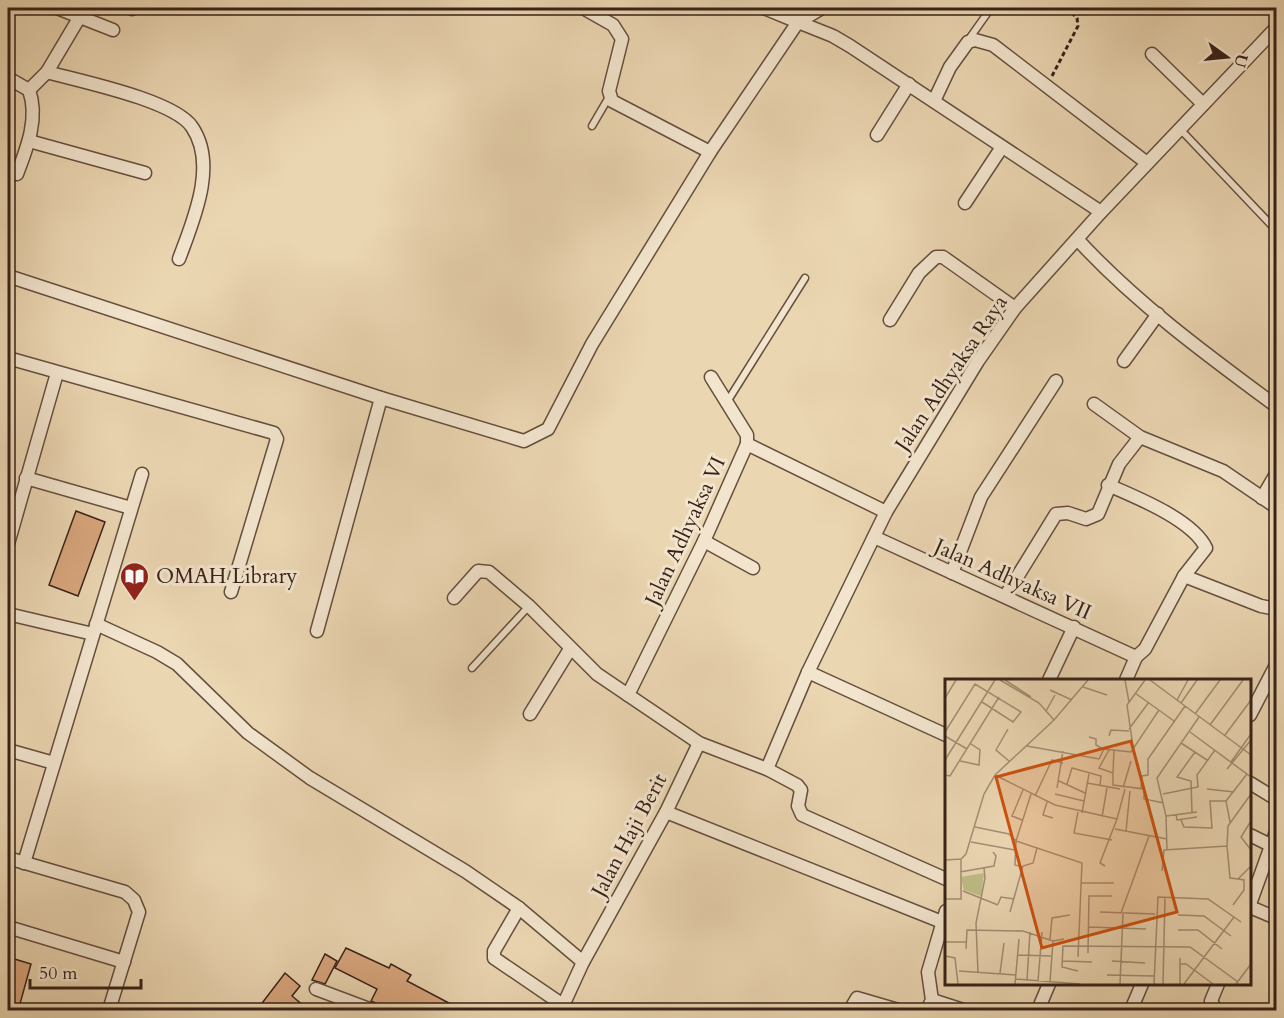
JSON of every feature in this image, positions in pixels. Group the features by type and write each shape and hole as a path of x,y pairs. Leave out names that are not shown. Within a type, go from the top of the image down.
{"street":[{"path":"57,8 82,12 113,30"},
{"path":"583,8 613,25 622,39 609,97 616,105 710,152"},
{"path":"604,20 610,8"},
{"path":"764,8 833,36 1101,212"},
{"path":"8,276 381,398 524,441 548,429 592,344 710,152 798,22 822,8"},
{"path":"29,90 47,72 82,12"},
{"name":"Jalan Adhyaksa Raya","path":"767,769 808,672 886,512 978,361 1015,308 1101,212 1276,28"},
{"path":"934,101 950,67 968,42 975,40 993,45 1147,163"},
{"path":"1152,54 1203,104"},
{"path":"47,72 135,96 182,116 192,126 202,159 202,186 179,259"},
{"path":"8,78 29,90 34,103 29,141 17,174"},
{"path":"877,135 909,84"},
{"path":"29,141 145,172"},
{"path":"965,202 1002,147"},
{"path":"1078,240 1114,280 1276,406"},
{"path":"890,320 919,273 936,256 943,257 1015,308"},
{"path":"1124,361 1158,314"},
{"path":"8,358 274,433 277,439 231,592"},
{"path":"8,544 57,373"},
{"path":"711,377 747,435 747,444"},
{"path":"952,573 981,497 1056,381"},
{"path":"317,631 381,398"},
{"path":"1094,404 1140,437 1222,471 1276,507"},
{"path":"1006,595 1056,514 1068,513 1078,519 1093,518 1098,514 1108,485 1130,446 1140,437"},
{"name":"Jalan Adhyaksa VI","path":"628,695 704,541 747,444 886,512"},
{"path":"24,863 142,474"},
{"path":"1262,498 1276,474"},
{"path":"27,478 131,508"},
{"path":"1108,485 1146,502 1191,528 1206,548 1184,576 1145,649 1136,657 1127,679"},
{"name":"Jalan Adhyaksa VII","path":"874,537 1006,595 1136,657"},
{"path":"704,541 753,568"},
{"path":"454,598 482,570 489,572 529,606 597,674 699,743 767,769 797,785 801,790 798,806 802,815 945,879"},
{"path":"1184,576 1261,606 1276,609"},
{"path":"8,614 95,629 157,652 177,664 248,733 310,778 455,865 519,908 583,962"},
{"path":"1050,679 1074,627"},
{"path":"530,714 570,649"},
{"path":"1251,713 1276,665"},
{"path":"808,672 945,735"},
{"name":"Jalan Haji Berit","path":"562,1008 583,962 666,812 699,743"},
{"path":"8,750 54,763"},
{"path":"1251,784 1276,799"},
{"path":"666,812 944,916 928,972 930,1005 963,1011"},
{"path":"1251,898 1254,881 1272,846 1276,832"},
{"path":"1251,836 1272,846"},
{"path":"8,858 125,892 134,900 139,912 109,1011"},
{"path":"1251,905 1276,918"},
{"path":"519,908 494,951 494,958 562,1008"},
{"path":"8,927 124,962"},
{"path":"1038,1011 1049,985"},
{"path":"1131,1011 1142,985"},
{"path":"1216,1011 1212,1001 1218,985"},
{"path":"316,989 372,1011"},
{"path":"850,1011 857,998 898,1011"}],"lane":[{"path":"968,42 991,8"},
{"path":"592,126 609,97"},
{"path":"1179,129 1276,230"},
{"path":"726,402 806,278"},
{"path":"472,668 529,606"}],"path":[{"path":"1047,86 1078,26 1077,18 1067,8"}],"building":[{"path":"76,511 105,522 78,596 49,585"},
{"path":"346,948 389,968 391,964 411,975 407,981 464,1011 380,1011 378,1004 371,1001 377,989 335,968"},
{"path":"325,954 337,961 325,984 312,980"},
{"path":"8,957 31,964 18,1011 8,1011"},
{"path":"285,973 300,986 292,996 310,1011 256,1011"}],"place":[{"name":"OMAH Library","path":"135,602"}]}
